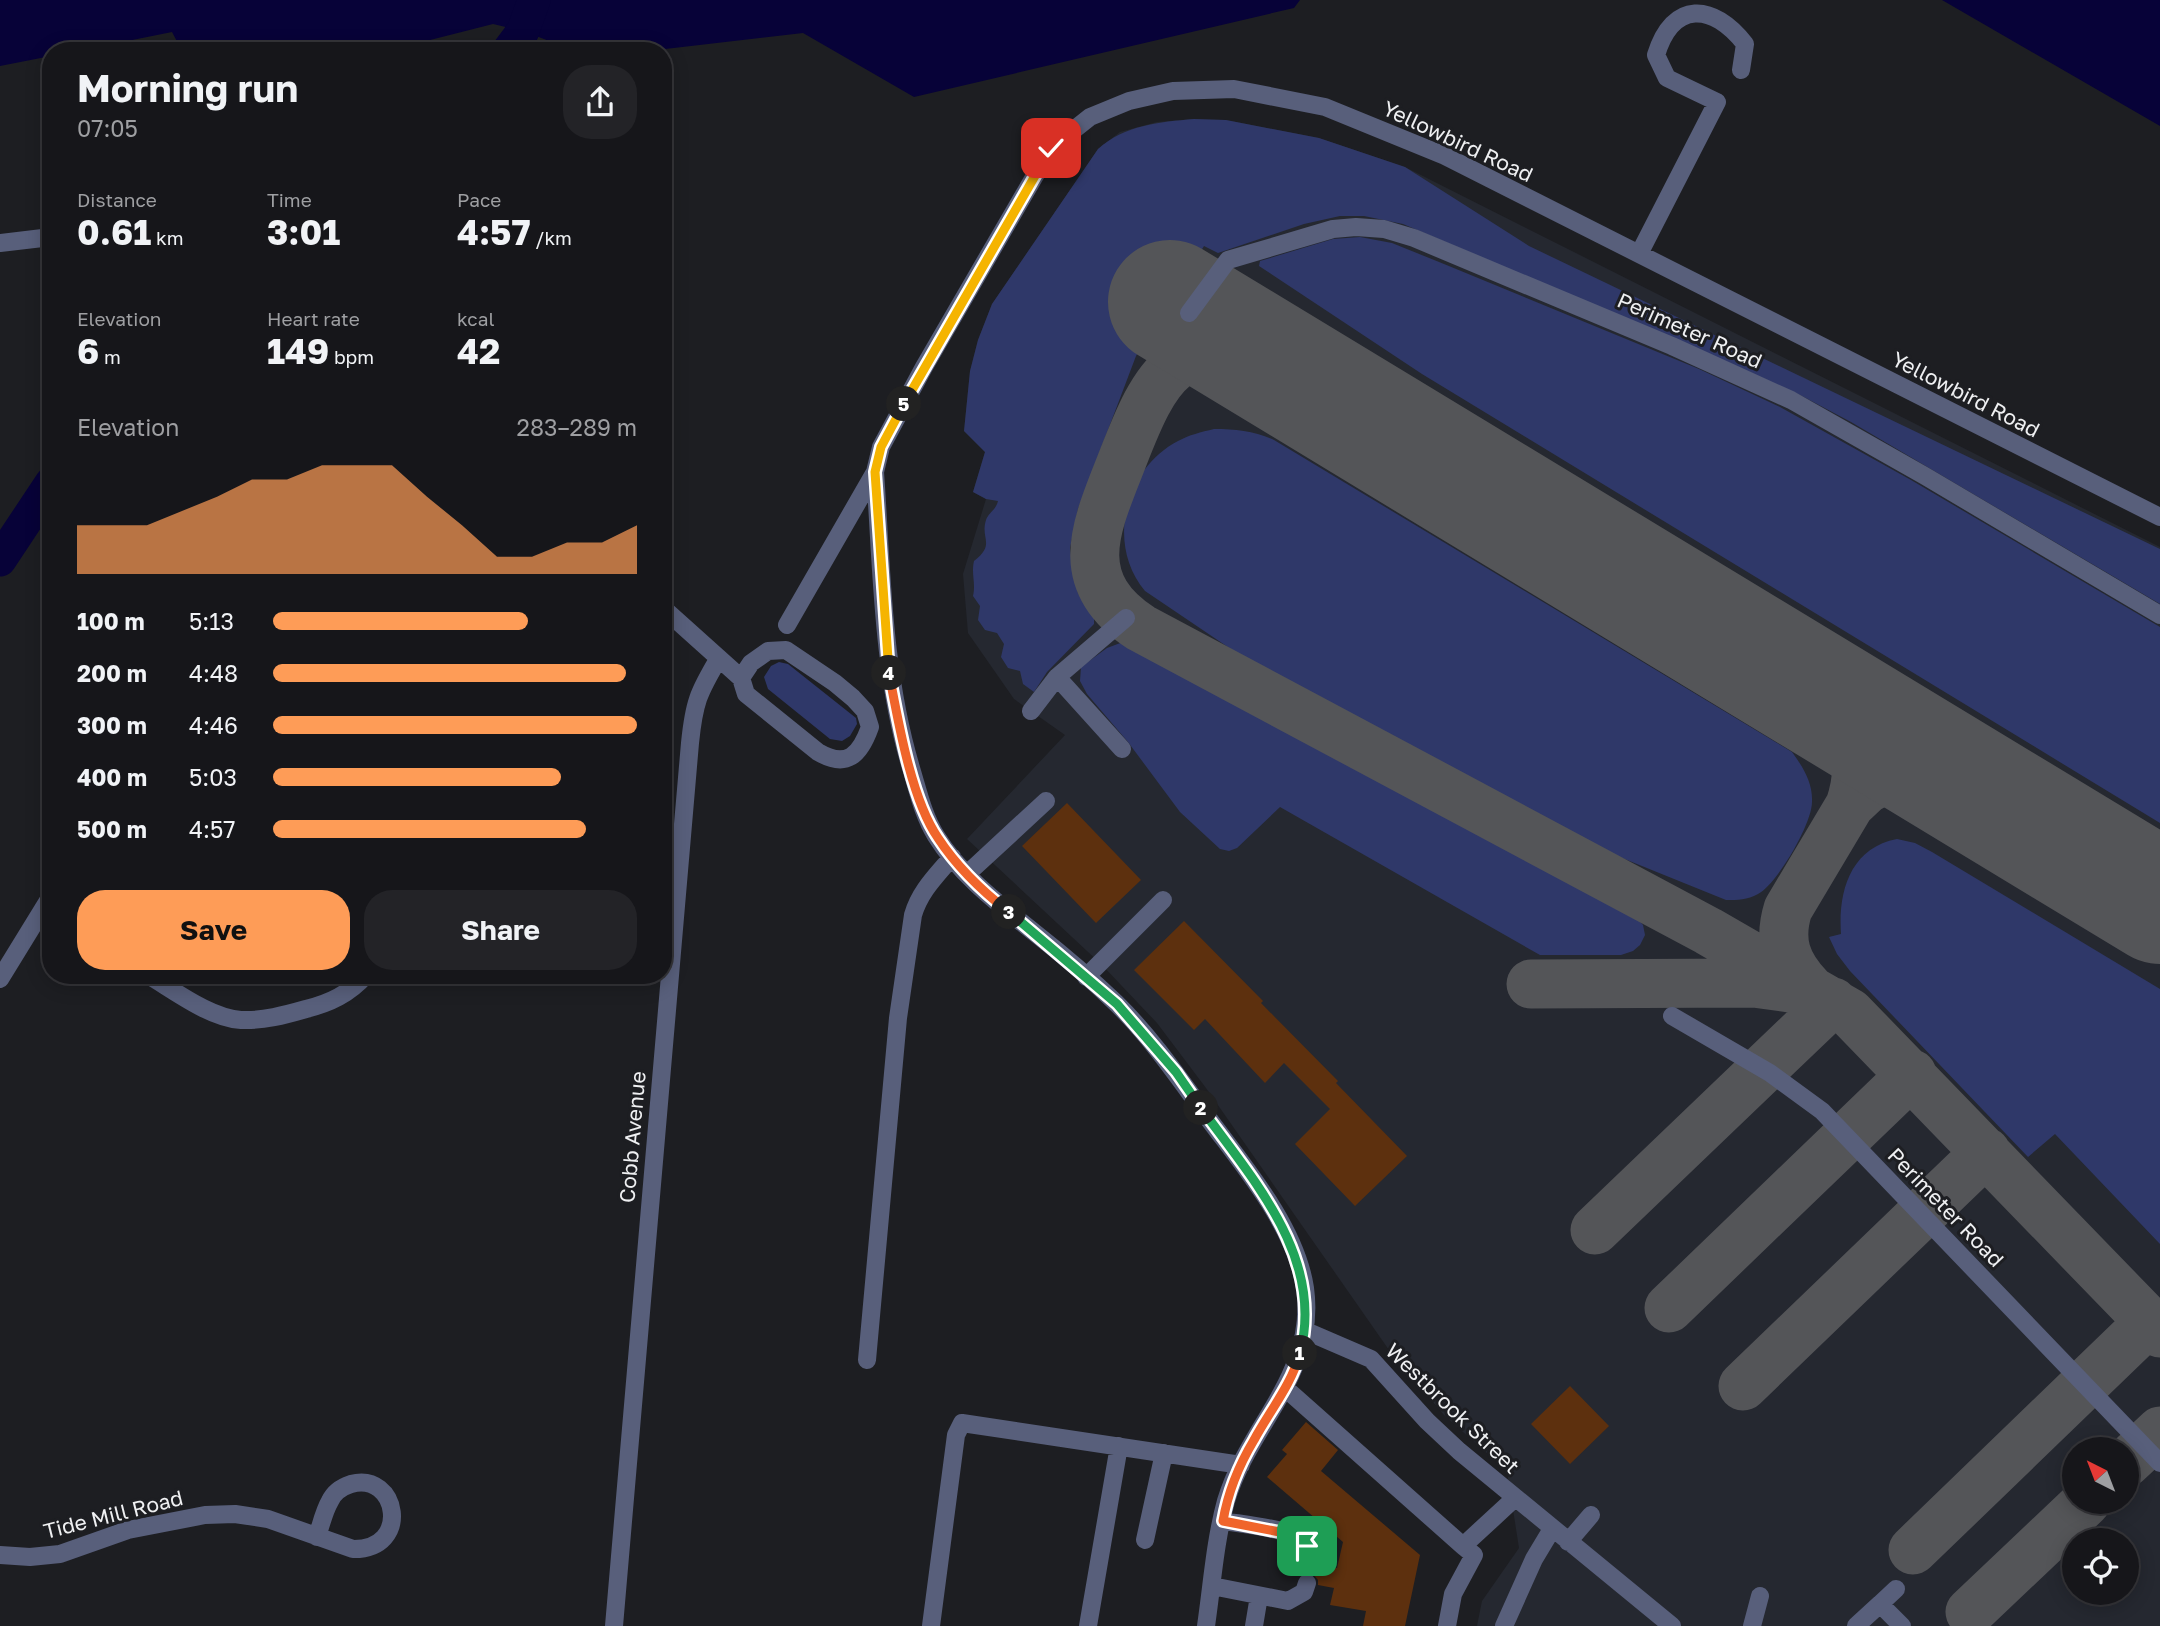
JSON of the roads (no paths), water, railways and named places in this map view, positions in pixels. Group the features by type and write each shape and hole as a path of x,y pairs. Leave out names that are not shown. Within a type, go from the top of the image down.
{"street":[{"path":"1639,254 1717,102 1667,78 1656,55 1661,37 1671,23 1691,13 1715,16 1732,28 1745,44 1741,71"},
{"name":"Yellowbird Road","path":"787,625 875,472 881,447 924,367 1051,148 1090,117 1129,101 1173,91 1234,89 1325,107 1445,156 2160,517"},
{"name":"Perimeter Road","path":"1189,313 1228,260 1333,229 1384,229 1414,238 1672,346 1791,400 2160,615"},
{"path":"0,243 42,238"},
{"name":"Yellowbird Road","path":"875,472 888,667 902,736"},
{"path":"672,616 741,678 746,694 830,758 846,759 856,754 864,743 870,727 864,712 853,698 835,682 786,650 768,651 751,663 741,678"},
{"path":"1031,711 1057,677 1126,618"},
{"name":"Cobb Avenue","path":"672,952 694,708 699,691 719,659"},
{"path":"1057,677 1122,749"},
{"path":"870,727 902,736 924,814 937,838 983,891 1117,1004 1176,1072 1271,1207 1293,1245 1305,1287 1306,1332 1298,1363 1241,1465 1227,1501 1206,1626"},
{"path":"967,874 1045,801"},
{"path":"867,1360 898,1018 913,915 926,886 952,857"},
{"path":"1086,977 1163,901"},
{"path":"0,979 42,915"},
{"path":"163,984 203,1008 240,1020 275,1017 324,1004 346,993 356,984"},
{"name":"Cobb Avenue","path":"614,1626 669,984"},
{"name":"Perimeter Road","path":"1672,1016 1770,1073 1822,1111 2160,1463"},
{"name":"Westbrook Street","path":"1306,1332 1371,1359 1427,1421 1552,1529 1672,1626"},
{"path":"1285,1388 1474,1555 1453,1594 1447,1626"},
{"path":"931,1626 956,1435 962,1423 1241,1465"},
{"path":"1088,1626 1119,1446"},
{"path":"1146,1540 1164,1452"},
{"name":"Tide Mill Road","path":"0,1555 30,1557 60,1554 128,1530 205,1515 235,1514 268,1519 317,1537 353,1549 374,1546 389,1531 393,1520 387,1497 369,1484 346,1485 330,1500 317,1537"},
{"path":"1463,1546 1515,1498"},
{"path":"1568,1542 1591,1516"},
{"path":"1223,1521 1300,1538 1311,1554 1311,1563"},
{"path":"1504,1626 1534,1559 1552,1529"},
{"path":"1212,1586 1287,1601 1304,1592 1307,1583"},
{"path":"1856,1626 1896,1589"},
{"path":"1254,1626 1259,1596"},
{"path":"1752,1626 1760,1596"},
{"path":"1880,1604 1902,1626"}],"waterway":[{"path":"515,42 523,31 534,0"},
{"path":"0,560 42,497"}]}
